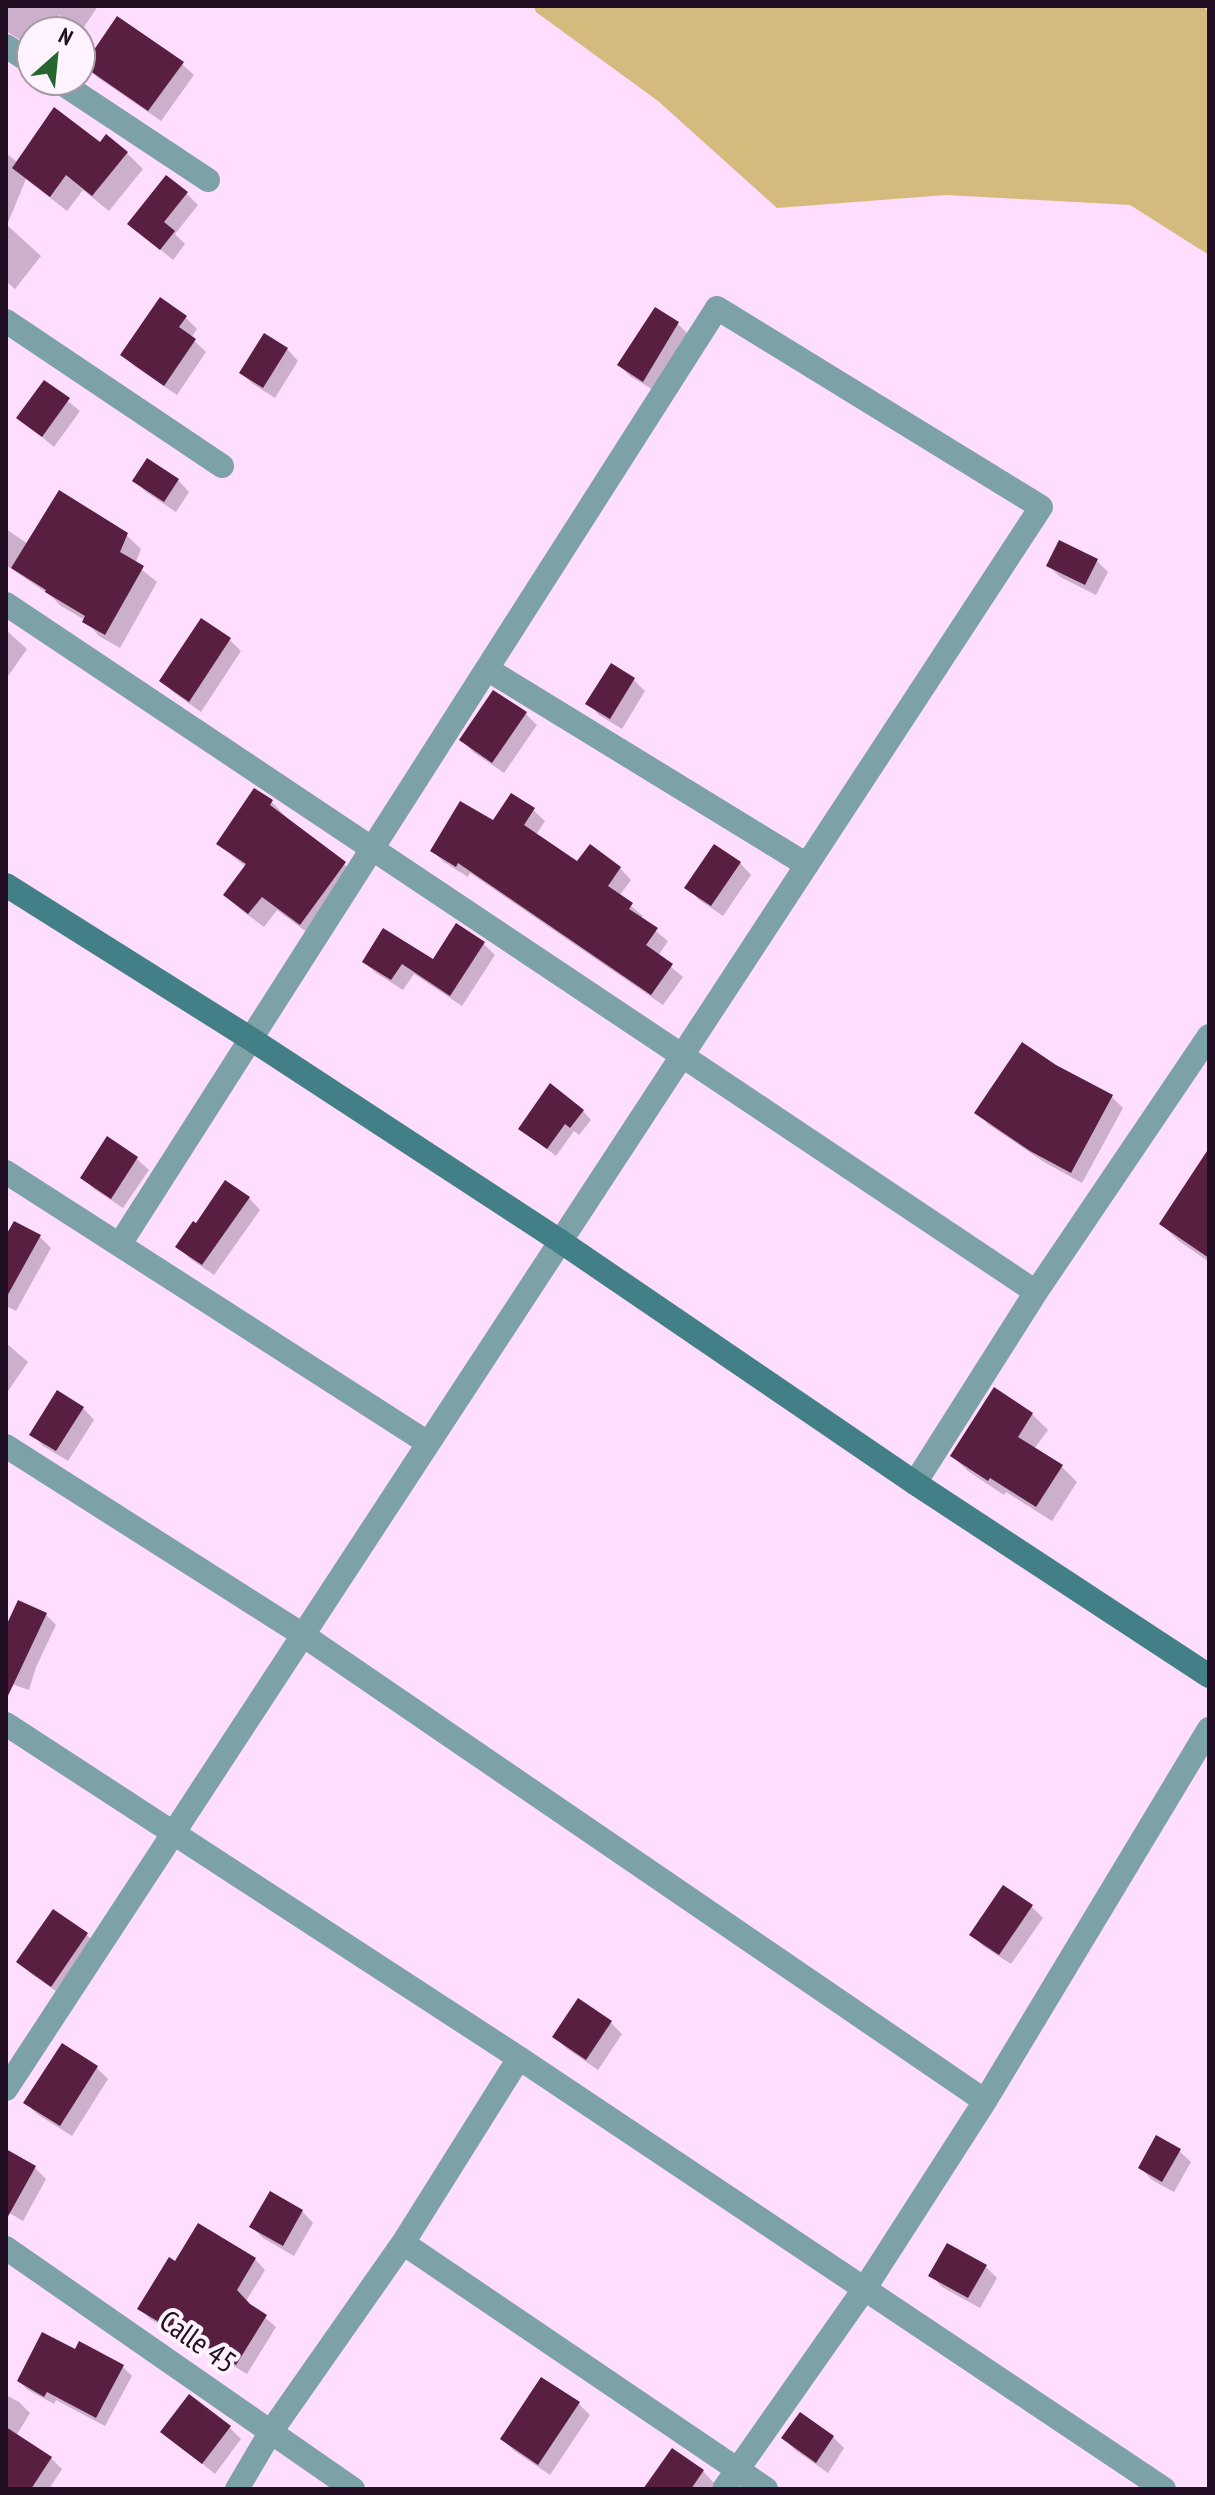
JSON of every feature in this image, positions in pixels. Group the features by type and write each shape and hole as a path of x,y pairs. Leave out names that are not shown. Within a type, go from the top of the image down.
{"street":[{"path":"81,96 208,180"},
{"path":"6,2089 1041,507 717,308 120,1244"},
{"path":"6,321 222,466"},
{"path":"6,604 1036,1292"},
{"path":"487,669 807,865"},
{"path":"6,885 251,1039 560,1241 915,1483 1209,1676"},
{"path":"915,1483 1036,1292 1209,1036"},
{"path":"6,1172 428,1443"},
{"path":"6,1446 303,1635 985,2101"},
{"path":"6,1724 519,2058 1164,2489"},
{"path":"730,2479 865,2288 985,2101 1209,1729"},
{"path":"237,2489 270,2433 403,2243 519,2058"},
{"path":"403,2243 730,2479 766,2489"},
{"name":"Calle 45","path":"6,2248 353,2489"}],"shaded area":[{"path":"534,6 1204,6 1209,14 1209,255 1130,205 946,195 777,208 658,101 536,12"}],"building":[{"path":"117,16 184,62 148,111 96,75 96,47"},
{"path":"54,107 100,142 106,134 128,152 92,196 66,175 50,197 12,168"},
{"path":"166,175 188,192 164,222 175,231 160,250 127,224"},
{"path":"160,297 187,316 179,327 196,339 164,386 120,355"},
{"path":"655,307 679,322 643,382 617,365"},
{"path":"264,333 288,348 263,388 239,373"},
{"path":"44,380 70,398 42,437 16,418"},
{"path":"147,458 179,479 164,502 132,481"},
{"path":"59,490 128,533 120,552 144,566 105,635 82,622 85,616 11,568"},
{"path":"1059,540 1098,559 1085,585 1046,566"},
{"path":"201,618 231,638 189,702 159,681"},
{"path":"611,663 635,678 610,719 585,704"},
{"path":"493,690 527,712 492,763 459,740"},
{"path":"254,788 273,800 270,805 346,862 300,925 262,897 248,914 223,895 246,864 216,844"},
{"path":"511,793 535,808 524,825 577,861 590,844 621,867 608,886 633,903 629,909 658,928 646,945 673,964 651,995 458,863 456,867 430,851 460,801 493,820"},
{"path":"714,844 741,862 711,906 684,888"},
{"path":"456,923 485,942 450,996 402,964 391,980 362,962 383,928 433,959"},
{"path":"1022,1042 1056,1065 1113,1095 1071,1173 1030,1151 974,1113"},
{"path":"550,1083 584,1110 570,1128 565,1124 547,1149 518,1129"},
{"path":"107,1136 138,1157 111,1199 80,1178"},
{"path":"1209,1148 1209,1258 1159,1224"},
{"path":"225,1180 250,1197 202,1265 175,1247 193,1221 196,1223"},
{"path":"14,1221 41,1235 6,1298 6,1235"},
{"path":"994,1387 1033,1413 1018,1437 1063,1465 1036,1507 950,1456"},
{"path":"57,1390 84,1407 56,1451 29,1435"},
{"path":"18,1600 47,1613 6,1700 6,1626"},
{"path":"1003,1885 1033,1905 999,1955 969,1935"},
{"path":"53,1909 88,1933 51,1987 16,1962"},
{"path":"578,1998 612,2021 586,2060 552,2037"},
{"path":"62,2043 98,2066 60,2126 23,2103"},
{"path":"1156,2135 1181,2149 1162,2182 1138,2168"},
{"path":"6,2149 36,2166 6,2220"},
{"path":"270,2191 303,2210 283,2246 249,2227"},
{"path":"198,2223 256,2258 237,2290 250,2304 267,2315 236,2365 171,2325 169,2328 137,2309 169,2257 175,2261"},
{"path":"947,2243 987,2265 968,2298 928,2276"},
{"path":"42,2332 75,2349 79,2341 124,2365 96,2418 47,2392 44,2397 17,2381"},
{"path":"541,2377 580,2402 538,2465 500,2439"},
{"path":"189,2394 231,2426 202,2464 160,2432"},
{"path":"800,2412 834,2436 816,2463 781,2438"},
{"path":"6,2427 52,2457 31,2489 6,2489"},
{"path":"672,2448 704,2470 691,2489 643,2489"}]}
